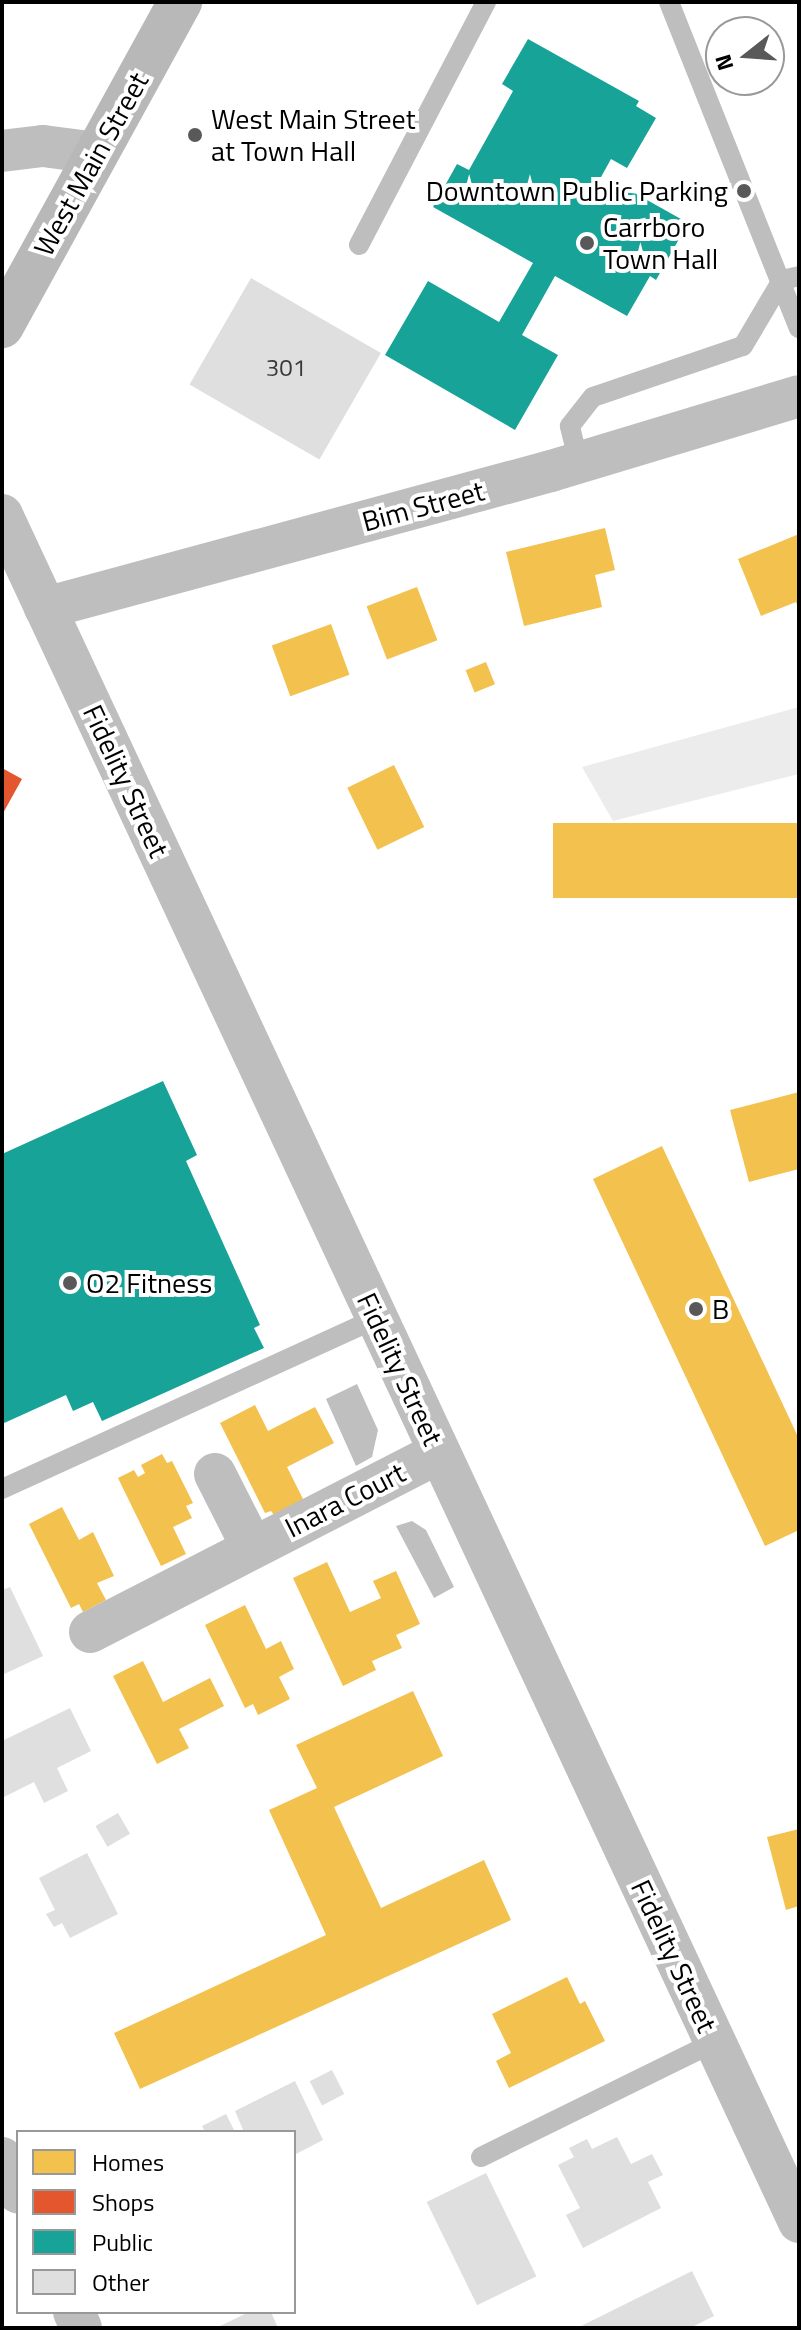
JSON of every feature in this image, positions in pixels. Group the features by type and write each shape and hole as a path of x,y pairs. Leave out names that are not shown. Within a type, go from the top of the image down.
{"main road":[{"name":"West Main Street","path":"2,326 180,2"}],"street":[{"path":"2,151 43,146 96,153"},
{"name":"Bim Street","path":"45,608 579,463 799,396"},
{"name":"Fidelity Street","path":"2,515 799,2222"},
{"name":"Inara Court","path":"90,1632 438,1453"},
{"name":"Inara Court","path":"215,1474 252,1547"},
{"path":"2,2158 16,2188"}],"lane":[{"path":"359,245 486,2"},
{"path":"669,2 791,278 799,328"},
{"path":"579,463 570,426 593,397 743,346 791,278"},
{"path":"2,1489 377,1318"},
{"path":"481,2157 715,2042"}],"shaded area":[{"path":"799,707 799,774 613,821 582,767"},
{"path":"357,1384 378,1430 372,1457 356,1466 326,1399"},
{"path":"412,1521 426,1530 454,1587 434,1598 396,1526"}],"building: Homes":[{"path":"605,528 615,570 595,575 602,607 524,626 506,552"},
{"path":"799,534 799,610 796,602 761,616 738,559"},
{"path":"417,587 437,640 387,660 367,606"},
{"path":"331,624 349,675 290,696 272,646"},
{"path":"486,662 495,684 475,692 466,670"},
{"path":"394,765 424,827 378,850 347,788"},
{"path":"553,823 799,823 799,898 553,898"},
{"path":"799,1092 799,1169 749,1182 730,1110"},
{"name":"B","path":"662,1146 799,1439 799,1530 765,1546 593,1179"},
{"path":"255,1405 268,1431 315,1407 334,1443 287,1467 304,1501 274,1515 271,1511 265,1513 220,1423"},
{"path":"162,1454 167,1463 172,1461 193,1503 186,1506 192,1518 173,1527 186,1554 161,1566 118,1478 134,1470 138,1477 145,1473 141,1465"},
{"path":"62,1507 79,1540 93,1532 114,1576 97,1583 106,1600 83,1612 79,1604 71,1608 29,1524"},
{"path":"327,1562 350,1612 381,1598 373,1581 396,1571 420,1624 396,1635 402,1648 372,1661 376,1670 343,1686 293,1578"},
{"path":"245,1605 266,1649 281,1641 294,1669 279,1677 290,1699 258,1715 253,1704 245,1708 205,1625"},
{"path":"143,1661 163,1702 210,1678 224,1706 179,1729 189,1748 157,1764 113,1676"},
{"path":"413,1691 443,1756 334,1807 381,1908 484,1860 511,1920 140,2089 114,2033 326,1935 269,1810 317,1788 296,1745"},
{"path":"799,1829 799,1906 786,1910 767,1837"},
{"path":"567,1977 580,2004 585,2001 605,2041 509,2088 496,2061 511,2053 492,2014"}],"building: Shops":[{"path":"2,768 22,779 2,815"}],"building: Public":[{"name":"Carrboro Town Hall","path":"528,39 639,101 636,106 656,118 627,168 611,159 595,188 608,195 615,182 688,223 656,280 650,276 627,316 555,276 522,335 558,355 515,430 385,355 428,281 499,322 533,263 433,207 457,164 469,170 513,91 502,84"},
{"path":"163,1081 197,1155 186,1161 260,1325 254,1328 264,1348 102,1421 93,1402 73,1411 66,1395 2,1424 2,1154"}],"building: Other":[{"path":"251,278 381,353 319,460 190,385"},
{"path":"10,1587 43,1656 2,1675 2,1590"},
{"path":"70,1708 91,1751 57,1768 68,1791 44,1803 34,1782 2,1798 2,1741"},
{"path":"118,1813 130,1834 107,1847 95,1826"},
{"path":"87,1853 118,1914 70,1938 62,1923 54,1927 46,1914 55,1910 39,1878"},
{"path":"332,2070 344,2094 322,2105 310,2081"},
{"path":"295,2081 323,2140 296,2154 296,2130 243,2130 235,2111"},
{"path":"226,2114 234,2130 204,2130 202,2126"},
{"path":"617,2137 631,2164 652,2154 663,2175 648,2182 661,2208 583,2248 566,2215 580,2208 558,2165 574,2157 569,2148 587,2139 592,2149"},
{"path":"486,2173 536,2276 477,2305 427,2202"},
{"path":"692,2271 714,2316 690,2328 577,2328"},
{"path":"245,2314 272,2314 278,2328 216,2328"}],"place":[{"name":"West Main Street at Town Hall","path":"195,135"},
{"name":"Downtown Public Parking","path":"744,191"},
{"name":"Carrboro Town Hall","path":"587,243"},
{"name":"O2 Fitness","path":"70,1283"},
{"name":"B","path":"696,1309"}]}
